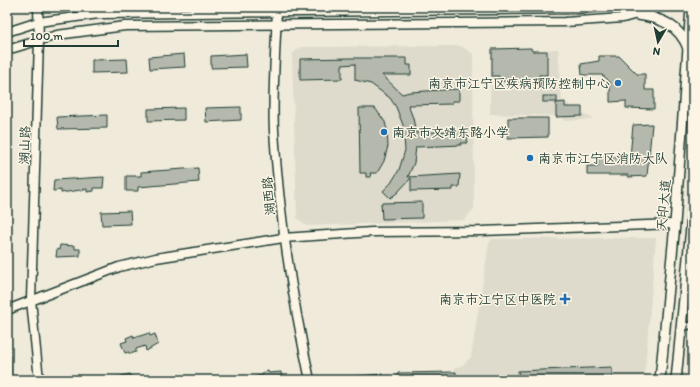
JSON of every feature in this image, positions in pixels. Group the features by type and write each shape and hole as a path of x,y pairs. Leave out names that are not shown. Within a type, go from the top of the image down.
{"main road":[{"name":"湖山路","path":"38,7 39,40 31,300 39,380"},
{"path":"7,32 38,22 99,14 277,9 573,9 598,7"},
{"path":"7,50 57,35 125,26 201,24 276,26 565,22 601,20 638,15 662,7"},
{"name":"天印大道","path":"660,380 675,224 691,7"},
{"name":"湖西路","path":"277,9 274,131 283,238 293,301 310,380"},
{"path":"638,15 652,17 667,22 676,30 688,48"},
{"path":"676,380 693,208"},
{"path":"7,310 119,267 156,258 283,238 372,232 482,231 675,224"}],"street":[{"path":"681,327 693,325"}],"shaded area":[{"name":"南京市文靖东路小学","path":"461,46 473,54 474,209 464,220 307,226 297,218 292,54 301,47"},
{"path":"558,49 562,101 593,119 564,121 563,116 490,114 491,53"},
{"path":"7,177 11,380 7,380"},
{"name":"南京市江宁区中医院","path":"656,238 644,380 456,380 455,368 463,365 471,357 489,243 492,239"}],"building":[{"path":"531,48 532,51 547,51 547,75 539,75 539,81 499,81 499,76 492,76 492,49"},
{"path":"184,54 185,67 150,69 149,57"},
{"path":"246,54 247,67 211,68 211,56"},
{"path":"599,56 619,56 637,74 645,74 645,90 654,90 654,109 626,108 626,101 610,102 610,82 606,78 602,75 582,75 581,64 599,61"},
{"path":"407,58 407,65 411,65 411,75 382,75 402,94 410,92 459,89 459,101 452,101 452,104 408,105 413,118 416,133 468,130 467,143 461,143 461,145 416,147 414,163 408,177 460,174 459,187 453,187 453,190 411,191 411,178 397,193 390,198 383,191 391,183 399,170 405,150 403,125 396,107 390,98 371,84 355,80 355,64 342,65 342,79 300,80 300,59"},
{"path":"127,59 128,72 92,73 92,60"},
{"path":"543,96 557,96 557,102 543,102"},
{"path":"565,102 565,107 582,107 582,116 556,117 556,103"},
{"path":"241,107 241,120 206,122 205,108"},
{"path":"184,108 184,120 148,121 148,109"},
{"path":"359,108 375,108 385,122 387,130 388,146 384,161 377,173 370,173 371,177 366,177 366,173 360,173"},
{"path":"107,115 107,128 58,129 57,117"},
{"path":"508,118 548,118 548,137 508,138"},
{"path":"652,124 647,176 628,177 628,175 587,175 587,166 598,166 598,156 630,157 633,125"},
{"path":"198,168 199,182 138,187 138,191 126,191 126,176 141,176 141,172"},
{"path":"104,177 103,188 94,188 94,191 87,192 87,189 61,193 61,190 53,191 54,180"},
{"path":"422,202 422,218 382,219 381,203"},
{"path":"130,211 131,224 102,225 101,212"},
{"path":"60,245 75,246 75,249 80,249 80,256 56,257 57,249 59,250"},
{"path":"149,333 150,336 155,334 158,344 146,351 145,346 136,349 136,352 130,354 129,352 125,353 121,343 127,341 126,338 133,335 134,338"},
{"path":"612,367 612,380 519,380 518,371"},
{"path":"268,371 269,373 281,372 282,380 249,380 248,378 263,375 263,372"},
{"path":"456,372 456,380 398,380 398,373"},
{"path":"130,374 131,380 115,380 114,378"},
{"path":"383,374 383,380 359,380 358,376"}],"place":[{"name":"南京市江宁区疾病预防控制中心","path":"618,83"},
{"name":"南京市文靖东路小学","path":"384,132"},
{"name":"南京市江宁区消防大队","path":"530,158"},
{"name":"南京市江宁区中医院","path":"565,299"}]}
